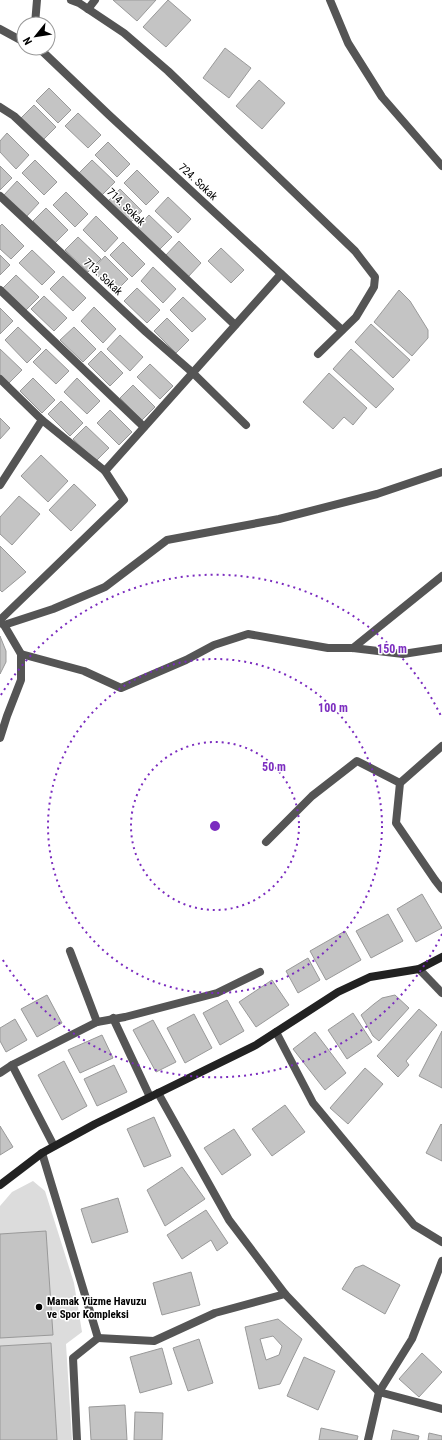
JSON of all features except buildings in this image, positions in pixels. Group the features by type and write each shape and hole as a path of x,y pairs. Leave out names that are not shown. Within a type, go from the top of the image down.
{"main road":[{"path":"0,1185 42,1153 54,1146 95,1124 256,1045 338,992 370,977 420,969 442,957"}],"street":[{"path":"36,16 37,0"},
{"path":"71,0 88,9 124,33 168,71 355,251 375,277 374,287 356,317 318,354"},
{"path":"88,9 95,0"},
{"path":"330,0 348,43 382,97 442,166"},
{"path":"0,29 16,38"},
{"name":"724. Sokak","path":"47,56 109,116 342,330"},
{"name":"714. Sokak","path":"0,107 14,116 235,325"},
{"name":"713. Sokak","path":"0,196 140,327 193,372 246,425"},
{"path":"105,471 281,274"},
{"path":"0,290 144,427"},
{"path":"0,379 42,420 105,471 124,500 1,623"},
{"path":"0,485 42,420"},
{"path":"1,623 53,609 105,587 167,540 279,519 377,494 442,472"},
{"path":"353,648 442,576"},
{"path":"0,738 21,680 21,654 1,623"},
{"path":"21,654 84,671 121,688 186,660 214,645 248,634 328,648 353,648 403,654 442,648"},
{"path":"442,746 400,783 396,822 442,889"},
{"path":"266,842 312,796 357,761 400,783"},
{"path":"70,951 97,1022"},
{"path":"420,969 442,993"},
{"path":"0,1073 12,1065 97,1022 125,1017 218,993 260,972"},
{"path":"113,1018 154,1095 229,1220 285,1294 379,1392 442,1409"},
{"path":"276,1032 313,1103 414,1225 442,1242"},
{"path":"12,1065 54,1146"},
{"path":"42,1153 98,1338"},
{"path":"368,1440 379,1392 412,1339 442,1261"},
{"path":"77,1440 73,1358 98,1338 154,1341 215,1313 285,1294"}],"shaded area":[{"name":"Mamak Yüzme Havuzu ve Spor Kompleksi","path":"33,1181 45,1191 74,1283 82,1332 66,1344 72,1440 0,1440 0,1206 12,1192"}],"place":[{"name":"Mamak Yüzme Havuzu ve Spor Kompleksi","path":"39,1307"}]}
